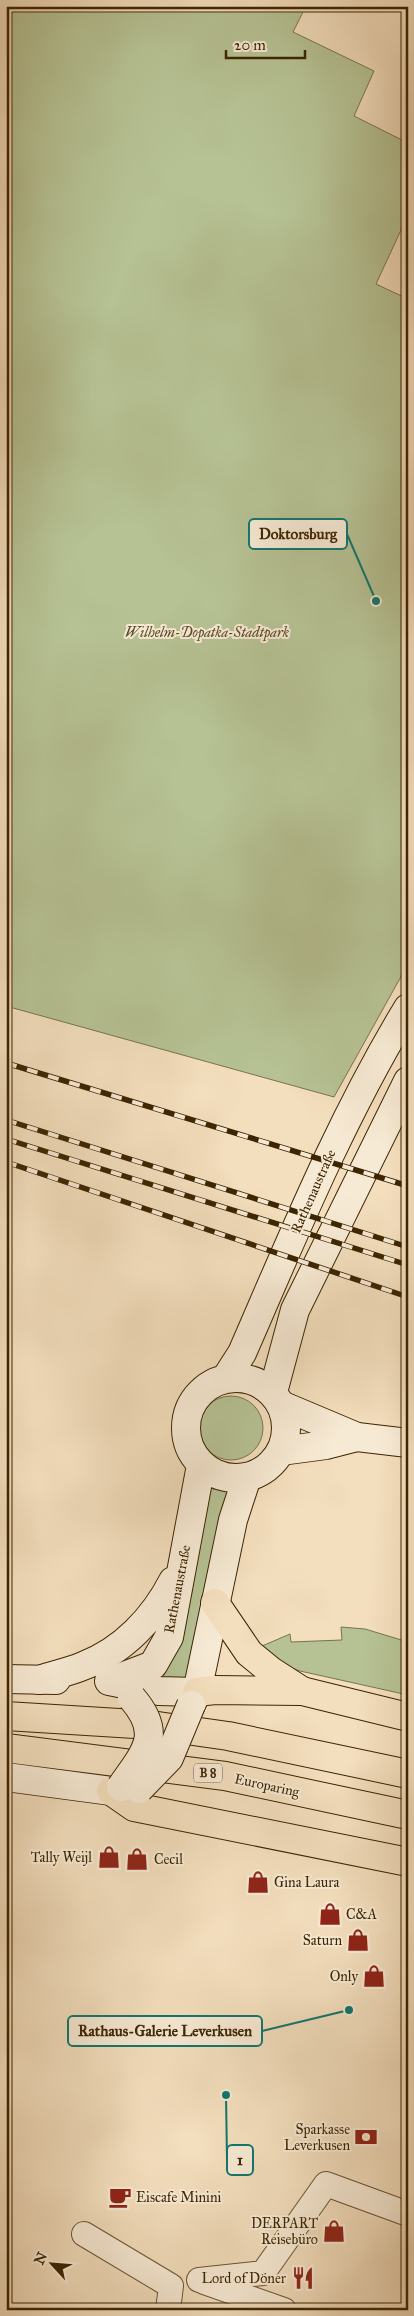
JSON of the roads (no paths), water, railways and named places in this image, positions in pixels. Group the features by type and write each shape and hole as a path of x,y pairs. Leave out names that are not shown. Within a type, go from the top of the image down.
{"highway":[{"path":"215,1603 249,1653 264,1666 302,1691"},
{"path":"194,1699 215,1690 302,1691 408,1717"},
{"path":"6,1716 151,1725 228,1736 408,1774"},
{"name":"Europaring","path":"6,1748 226,1776 408,1815"},
{"path":"124,1789 134,1808 408,1862"}],"main road":[{"name":"Rathenaustraße","path":"226,1378 242,1353 332,1148 379,1055 408,1008"},
{"path":"408,1081 295,1310 277,1399 286,1420 281,1451 263,1470 247,1477 230,1478 215,1474 201,1465 190,1450 185,1432 187,1414 195,1397 209,1384 226,1378 243,1377 259,1382 277,1399 357,1437 408,1443"},
{"path":"281,1451 326,1445 357,1437"},
{"name":"Rathenaustraße","path":"111,1681 153,1665 169,1637 201,1465"},
{"path":"6,1778 124,1789 169,1758 194,1699 233,1520 247,1477"},
{"path":"39,1680 84,1666 112,1651 148,1621 165,1596 182,1561"},
{"path":"6,1679 111,1681 194,1699"},
{"path":"111,1681 132,1698 144,1712 150,1737 143,1756 124,1789"}],"street":[{"path":"84,2234 171,2286 199,2280 263,2273 326,2184 408,2214"},
{"path":"199,2280 284,2310"},
{"path":"168,2310 171,2286"}],"railway":[{"path":"6,1063 408,1186"},
{"path":"6,1120 408,1247"},
{"path":"6,1139 408,1265"},
{"path":"6,1162 408,1297"}],"place":[{"name":"Doktorsburg","path":"376,601"},
{"name":"Tally Weijl","path":"109,1857"},
{"name":"Cecil","path":"137,1859"},
{"name":"Gina Laura","path":"258,1882"},
{"name":"C&A","path":"330,1914"},
{"name":"Saturn","path":"358,1940"},
{"name":"Only","path":"374,1976"},
{"name":"Rathaus-Galerie Leverkusen","path":"349,2010"},
{"name":"1","path":"226,2095"},
{"name":"Sparkasse Leverkusen","path":"366,2137"},
{"name":"Eiscafe Minini","path":"120,2197"},
{"name":"DERPART Reisebüro","path":"334,2231"},
{"name":"Lord of Döner","path":"303,2278"}],"park label":[{"name":"Wilhelm-Dopatka-Stadtpark","path":"207,632"}]}
